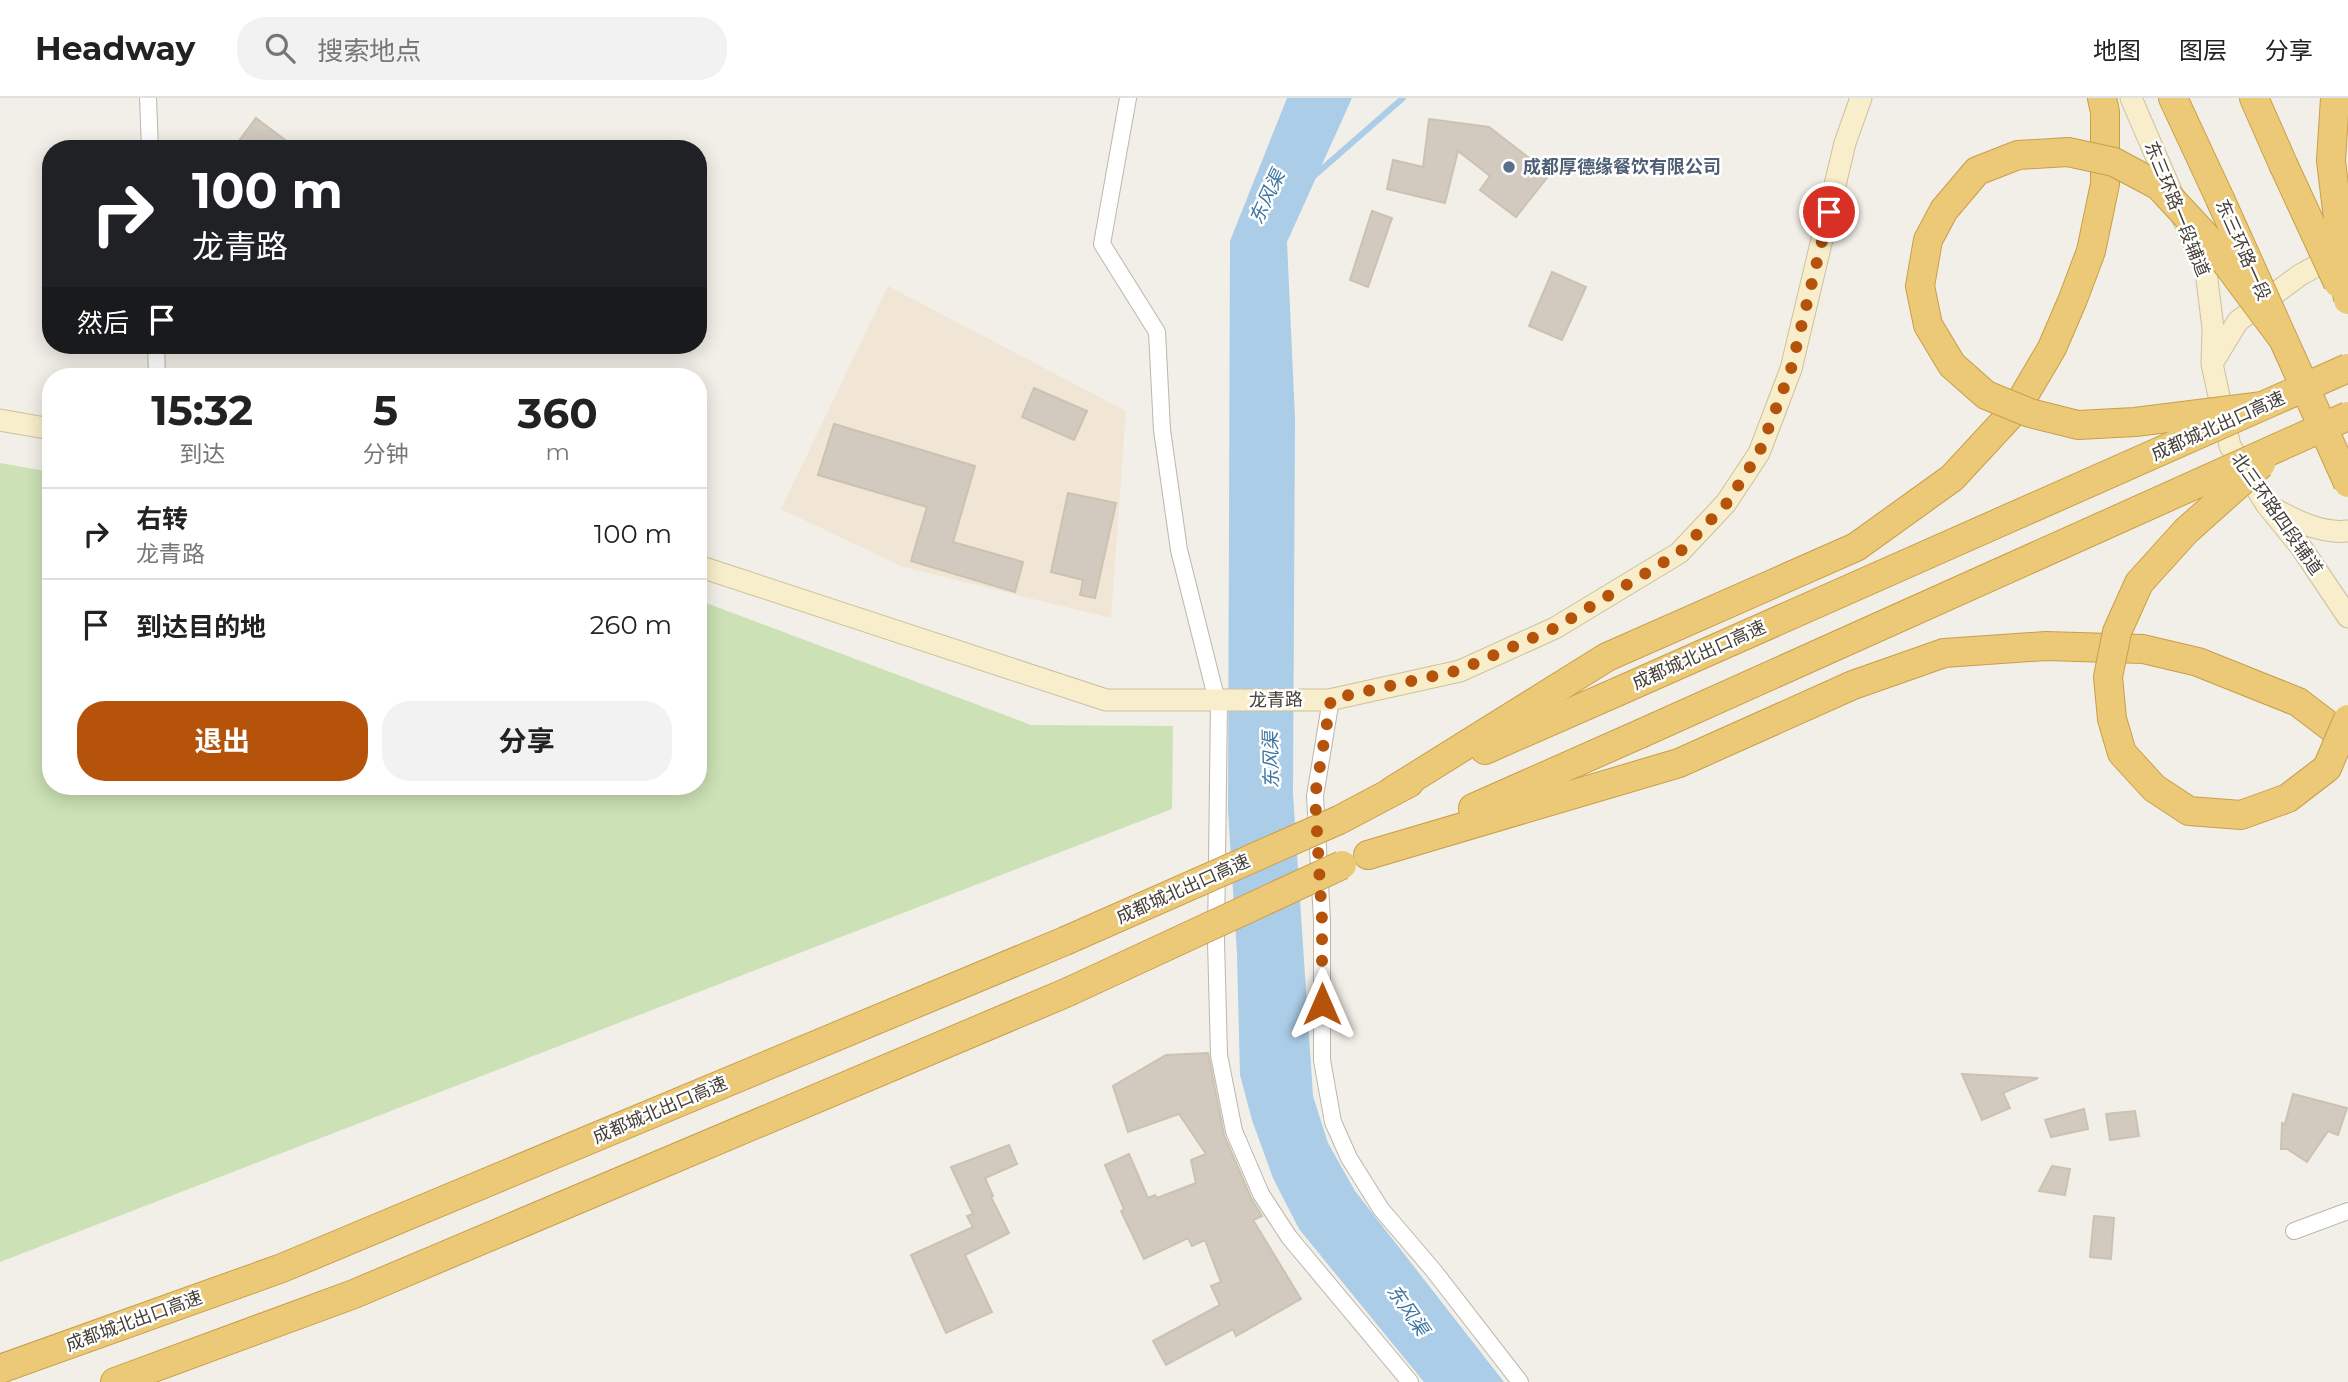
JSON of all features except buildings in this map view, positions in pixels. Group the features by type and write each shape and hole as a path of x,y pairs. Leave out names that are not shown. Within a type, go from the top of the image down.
{"highway":[{"path":"1392,791 1607,657 1856,547 1952,478 2016,409 2052,348 2091,251 2105,184 2105,112 2102,98"},
{"name":"东三环路一段","path":"2173,98 2348,483"},
{"path":"2254,98 2348,302"},
{"path":"2334,98 2331,161 2348,302"},
{"path":"2263,406 2135,422 2078,425 2030,413 1986,395 1952,365 1928,325 1920,286 1928,240 1944,210 1978,171 2018,155 2068,152 2114,162 2159,186 2209,240 2283,339"},
{"name":"成都城北出口高速","path":"0,1369 282,1268 1065,941 1339,820 1392,791 2348,368"},
{"path":"115,1382 354,1294 1068,992 1342,865 2348,416"},
{"path":"2282,446 2186,531 2139,583 2117,632 2108,677 2112,719 2122,753 2154,788 2189,811 2241,815 2288,798 2327,768 2348,719"},
{"path":"1368,855 1679,762 1853,685 1944,653 2046,646 2143,649 2198,662 2298,702 2348,740"}],"street":[{"path":"148,98 150,140"},
{"path":"1128,98 1102,244 1157,332 1162,430 1179,550 1218,701 1216,941 1219,1055 1234,1131 1261,1194 1289,1237 1410,1382"},
{"name":"龙青路","path":"707,569 1107,700 1330,700 1460,670 1555,628 1679,553 1727,503 1759,453 1791,369 1845,143 1861,98"},
{"name":"东三环路一段辅道","path":"2132,98 2206,272 2213,328 2213,364 2230,446"},
{"path":"2334,98 2348,114"},
{"path":"2213,364 2238,321 2300,275 2348,249"},
{"path":"0,420 42,427"},
{"name":"北三环路四段辅道","path":"2230,446 2266,504 2301,547 2348,617"},
{"path":"2266,504 2295,520 2332,532 2348,531"},
{"path":"1330,700 1315,796 1322,920 1322,1060 1333,1122 1349,1158 1381,1209 1434,1271 1520,1382"},
{"path":"2294,1231 2348,1211"}],"shaded area":[{"path":"888,286 1126,411 1111,618 903,567 781,509"}],"green space":[{"path":"0,463 42,470 42,795 707,795 707,603 1031,725 1173,726 1172,809 0,1262"}],"water":[{"name":"东风渠","path":"1287,98 1352,98 1287,242 1295,418 1293,794 1313,1096 1328,1143 1355,1191 1504,1382 1424,1382 1299,1229 1273,1178 1252,1120 1240,1075 1237,954 1228,810 1230,241"}],"waterway":[{"path":"1314,176 1403,98"}],"place":[{"name":"成都厚德缘餐饮有限公司","path":"1509,167"}],"route":[{"path":"1322,1004 1322,920 1315,796 1331,699 1460,670 1555,628 1679,553 1727,503 1759,453 1791,369 1829,212"}]}
